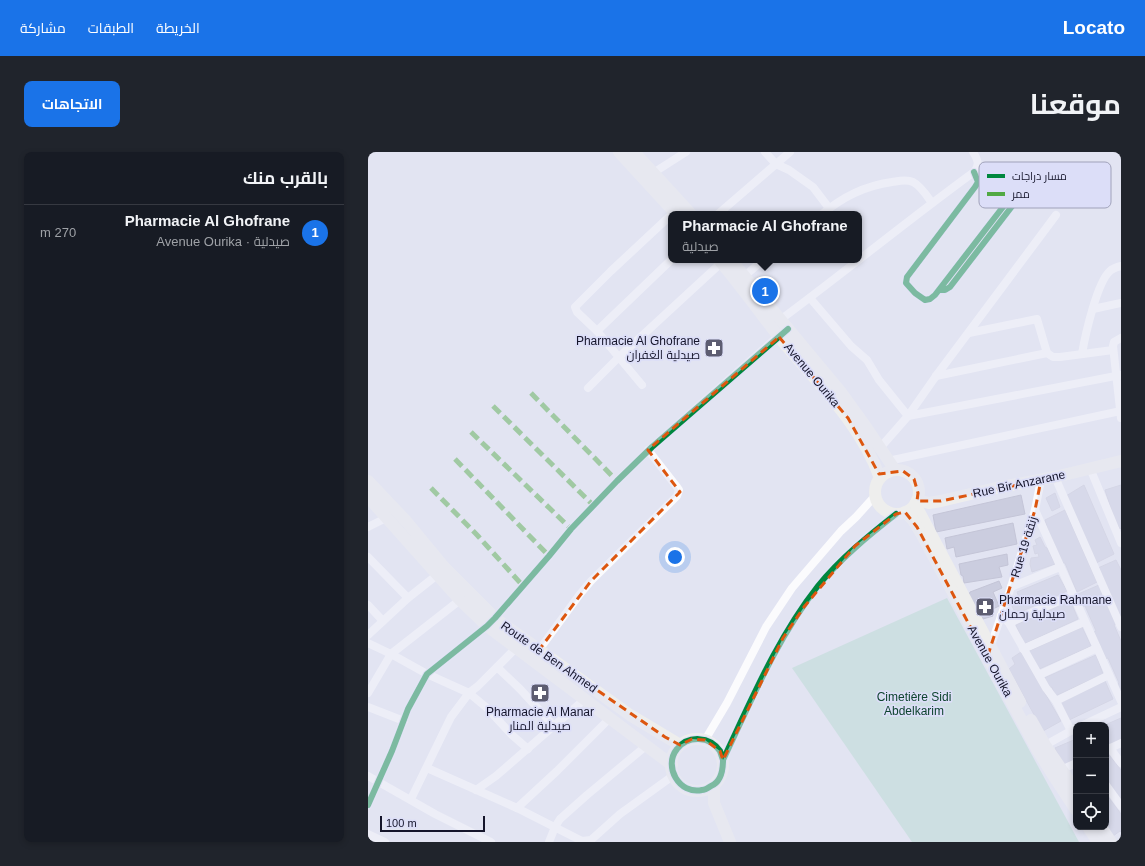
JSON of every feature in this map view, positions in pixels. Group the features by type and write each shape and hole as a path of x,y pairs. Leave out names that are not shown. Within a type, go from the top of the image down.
{"street":[{"path":"619,152 688,211"},
{"path":"634,152 648,177 671,211"},
{"path":"648,177 686,152"},
{"path":"765,152 776,164 789,170 813,187 829,208"},
{"path":"721,211 790,152"},
{"path":"862,258 974,172 978,163 973,152"},
{"path":"974,172 978,182 976,187 906,277 906,283 909,287 923,300 930,299 1002,208"},
{"path":"826,211 868,186 904,180 918,185 932,203"},
{"path":"938,290 948,289 959,277 1011,208"},
{"path":"880,448 908,416 1056,215"},
{"path":"642,385 597,331 575,309 576,305 668,219"},
{"path":"597,331 668,263"},
{"path":"588,388 618,357 721,263"},
{"name":"Avenue Ourika","path":"725,263 780,320 783,333 840,392 892,465 909,474 914,479 918,493 916,502 1022,705 1055,778 1073,805"},
{"path":"741,279 760,263"},
{"path":"780,320 855,263"},
{"path":"1082,354 1093,309 1103,279 1110,270 1121,266"},
{"name":"Avenue Ourika","path":"741,279 848,418 871,456 880,478"},
{"path":"810,298 851,346 867,360 879,380 908,416"},
{"path":"1093,309 1121,302"},
{"path":"969,332 1037,318 1047,353"},
{"path":"368,805 414,697 427,674 491,622 593,505 648,450 783,333"},
{"path":"705,740 727,703 766,627 792,588 805,571 841,531 875,496 876,483 892,465 1121,414 1118,376 1113,350 1114,342 1121,338"},
{"path":"936,376 1047,353 1060,357 1113,350"},
{"path":"908,416 1118,376"},
{"path":"539,650 591,581 677,496 679,490 648,450"},
{"name":"Rue Bir Anzarane","path":"916,502 929,503 941,501 996,488 1055,477 1121,461"},
{"path":"1090,468 1119,532 1121,543"},
{"path":"1055,477 1121,627"},
{"name":"Rue 19 زنقة","path":"987,658 1035,510 1041,480"},
{"name":"Route de Ben Ahmed","path":"368,481 406,521 515,649 646,746 673,770 678,782 685,788 702,790"},
{"name":"Avenue Ourika","path":"875,496 879,505 887,512 901,513 913,520 987,658 1041,747 1073,787"},
{"name":"Route de Ben Ahmed","path":"368,497 460,600 491,622 539,650 630,715 680,745"},
{"path":"730,842 714,803 702,790 714,785 722,774 723,760 783,638 818,586 855,546 901,513 911,509 916,502"},
{"path":"1035,510 1084,622 1121,701"},
{"path":"368,527 386,518"},
{"path":"369,561 408,598"},
{"path":"1011,587 1060,567"},
{"path":"368,635 408,598 437,574"},
{"path":"1009,623 1073,595"},
{"path":"368,693 391,654 460,600"},
{"path":"368,605 383,621"},
{"path":"1001,616 1009,623 1046,688 1073,727"},
{"path":"1023,649 1084,622"},
{"path":"368,644 391,654 427,674 469,693 487,708 512,736 528,749"},
{"path":"1039,676 1097,648"},
{"path":"411,799 451,717 469,693 515,649"},
{"path":"497,667 554,726"},
{"path":"1056,701 1110,675"},
{"path":"476,790 496,776 584,699"},
{"path":"368,707 404,721"},
{"path":"1089,722 1121,707"},
{"path":"517,808 557,771 610,718"},
{"path":"1041,747 1073,730"},
{"path":"427,768 517,808 582,841 589,841 673,770 674,754 680,745 692,739 705,740 713,744 720,751 723,760"},
{"path":"1109,749 1121,743"},
{"path":"549,842 560,819 646,746"},
{"path":"1109,750 1121,764"},
{"path":"1061,770 1073,764"},
{"path":"368,776 411,799 435,814 491,842"},
{"path":"714,785 714,803"},
{"path":"1109,789 1121,806"},
{"path":"1090,830 1098,842"},
{"path":"1102,830 1111,842"},
{"path":"374,838 385,842"}],"highlighted area":[{"path":"779,337 848,418 879,474 903,471 914,479 918,493 917,501 941,501 1041,480 1035,510 987,658 917,527 905,512 896,514 855,546 804,607 783,638 723,760 720,751 705,740 692,739 680,745 665,737 539,650 591,581 680,492 648,450"}],"green space":[{"name":"Cimetière Sidi Abdelkarim","path":"947,598 1079,842 912,842 792,668"}],"building":[{"path":"1084,485 1114,554 1096,563 1066,496"},
{"path":"1121,485 1120,529 1115,521 1105,490"},
{"path":"1055,493 1060,507 1052,511 1046,498"},
{"path":"1021,495 1025,514 936,532 933,515"},
{"path":"1065,510 1097,582 1077,592 1065,563 1061,563 1052,543 1045,520"},
{"path":"1013,523 1017,544 956,557 954,547 947,549 945,538"},
{"path":"1040,537 1055,564 1032,572 1030,564 1031,558 1039,557 1038,553 1035,554 1033,546 1037,545 1035,540"},
{"path":"1007,554 1008,565 999,567 1002,577 964,583 959,564"},
{"path":"1116,560 1121,570 1121,620 1098,568"},
{"path":"1058,575 1067,591 1016,614 1012,606 1020,600 1017,592"},
{"path":"999,581 1002,588 993,592 999,606 991,610 993,616 983,619 969,595 970,592"},
{"path":"1099,585 1117,623 1114,625 1121,641 1121,695 1117,685 1119,683 1108,658 1104,659 1094,632 1096,631 1085,606 1080,606 1076,595"},
{"path":"1070,600 1078,619 1024,644 1016,625"},
{"path":"1082,627 1091,646 1037,670 1027,652"},
{"path":"1021,652 1061,721 1043,731 1009,669 1015,664 1012,658"},
{"path":"1096,655 1103,674 1055,696 1052,687 1046,689 1042,679"},
{"path":"1105,681 1113,699 1067,721 1059,703"},
{"path":"1121,718 1121,739 1109,745 1109,723"},
{"path":"1073,740 1073,760 1063,765 1055,748"},
{"path":"1109,755 1121,770 1121,804 1109,788"},
{"path":"1109,798 1121,814 1121,832 1120,831 1113,836 1109,830"}],"marked path":[{"path":"531,393 617,481"},
{"path":"493,406 593,505"},
{"path":"471,432 571,529"},
{"path":"455,459 549,556"},
{"path":"431,488 478,536 523,586"}],"cycle path":[{"path":"974,172 978,182 975,187 907,277 906,283 915,293 925,300 930,299 935,295 1002,208"},
{"path":"939,290 945,290 950,287 1011,208"},
{"path":"368,805 392,751 408,709 427,674 495,618 571,529 652,447 788,329"},
{"path":"723,760 720,751 711,742 699,739 687,741 677,749 673,756 673,771 680,784 686,788 703,790 717,782 722,772 723,760 766,670 777,648 803,606 818,586 845,557 896,514"}],"place":[{"name":"Pharmacie Al Ghofrane","path":"765,291"},
{"name":"Pharmacie Al Ghofrane صيدلية الغفران","path":"714,348"},
{"name":"Pharmacie Rahmane صيدلية رحمان","path":"985,607"},
{"name":"Pharmacie Al Manar صيدلية المنار","path":"540,693"}]}
